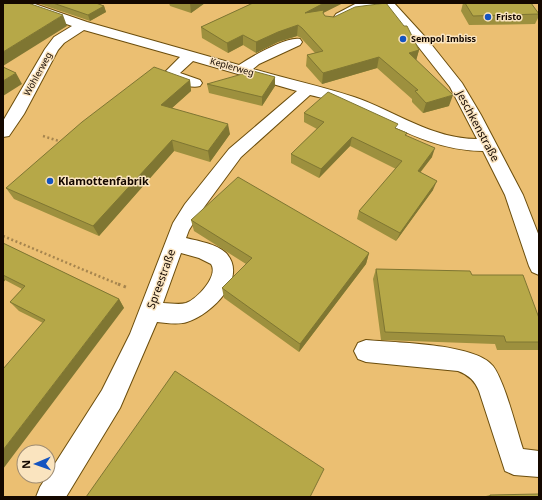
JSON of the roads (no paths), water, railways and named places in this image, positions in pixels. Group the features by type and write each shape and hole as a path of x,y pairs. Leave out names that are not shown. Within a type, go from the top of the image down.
{"street":[{"name":"Keplerweg","path":"20,3 82,25 309,88 350,101 404,126 440,139 468,145 488,145"},
{"path":"329,23 362,6 373,3"},
{"name":"Jeschkenstraße","path":"387,3 422,42 456,86 514,195 539,266"},
{"name":"Wöhlerweg","path":"3,132 16,114 52,49 60,40 82,25"},
{"path":"242,70 254,61 295,42"},
{"path":"190,55 170,74 195,83"},
{"name":"Spreestraße","path":"50,497 112,399 140,337 180,228 192,209 235,153 309,88"},
{"path":"149,311 187,313 198,308 213,294 223,277 223,267 219,258 200,250 174,244"},
{"path":"366,351 458,360 473,365 484,374 491,389 514,462 539,464"}],"place":[{"name":"Fristo","path":"488,17"},
{"name":"Sempol Imbiss","path":"403,39"},
{"name":"Klamottenfabrik","path":"50,181"}]}
